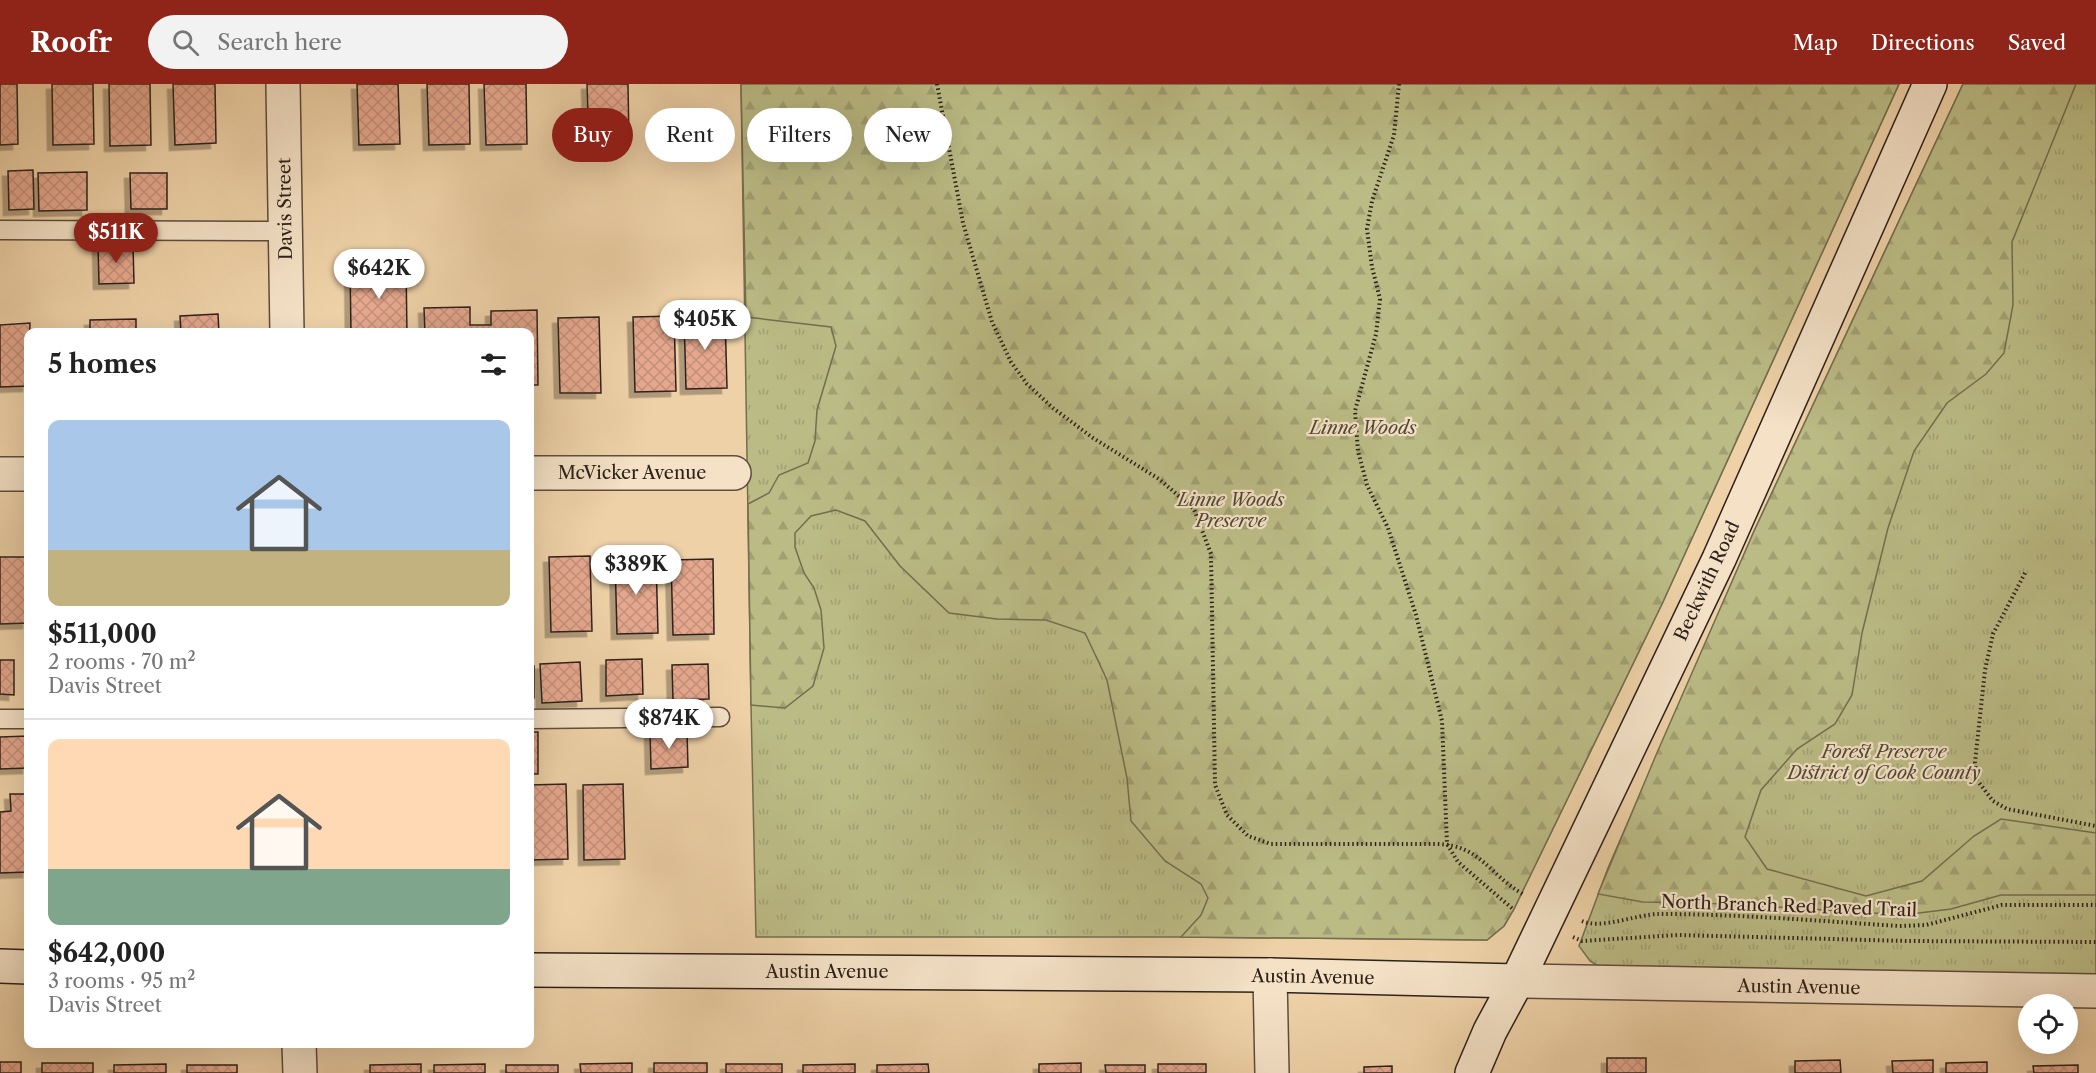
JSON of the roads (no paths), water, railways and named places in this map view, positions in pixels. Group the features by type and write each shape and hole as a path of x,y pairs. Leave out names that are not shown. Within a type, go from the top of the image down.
{"street":[{"name":"Davis Street","path":"283,84 287,328"},
{"name":"Beckwith Road","path":"1472,1073 1490,1031 1517,981 1719,559 1930,84"},
{"name":"McVicker Avenue","path":"534,473 734,473"},
{"path":"0,474 24,474"},
{"path":"0,966 24,967"},
{"name":"Austin Avenue","path":"534,970 1270,975 2096,991"},
{"path":"1270,975 1272,1073"},
{"path":"299,1048 300,1073"}],"lane":[{"path":"0,230 286,231"},
{"path":"534,719 720,717"},
{"path":"0,719 24,719"}],"park label":[{"name":"Linne Woods","path":"1363,428"},
{"name":"Linne Woods Preserve","path":"1231,510"},
{"name":"Forest Preserve District of Cook County","path":"1884,762"}]}
